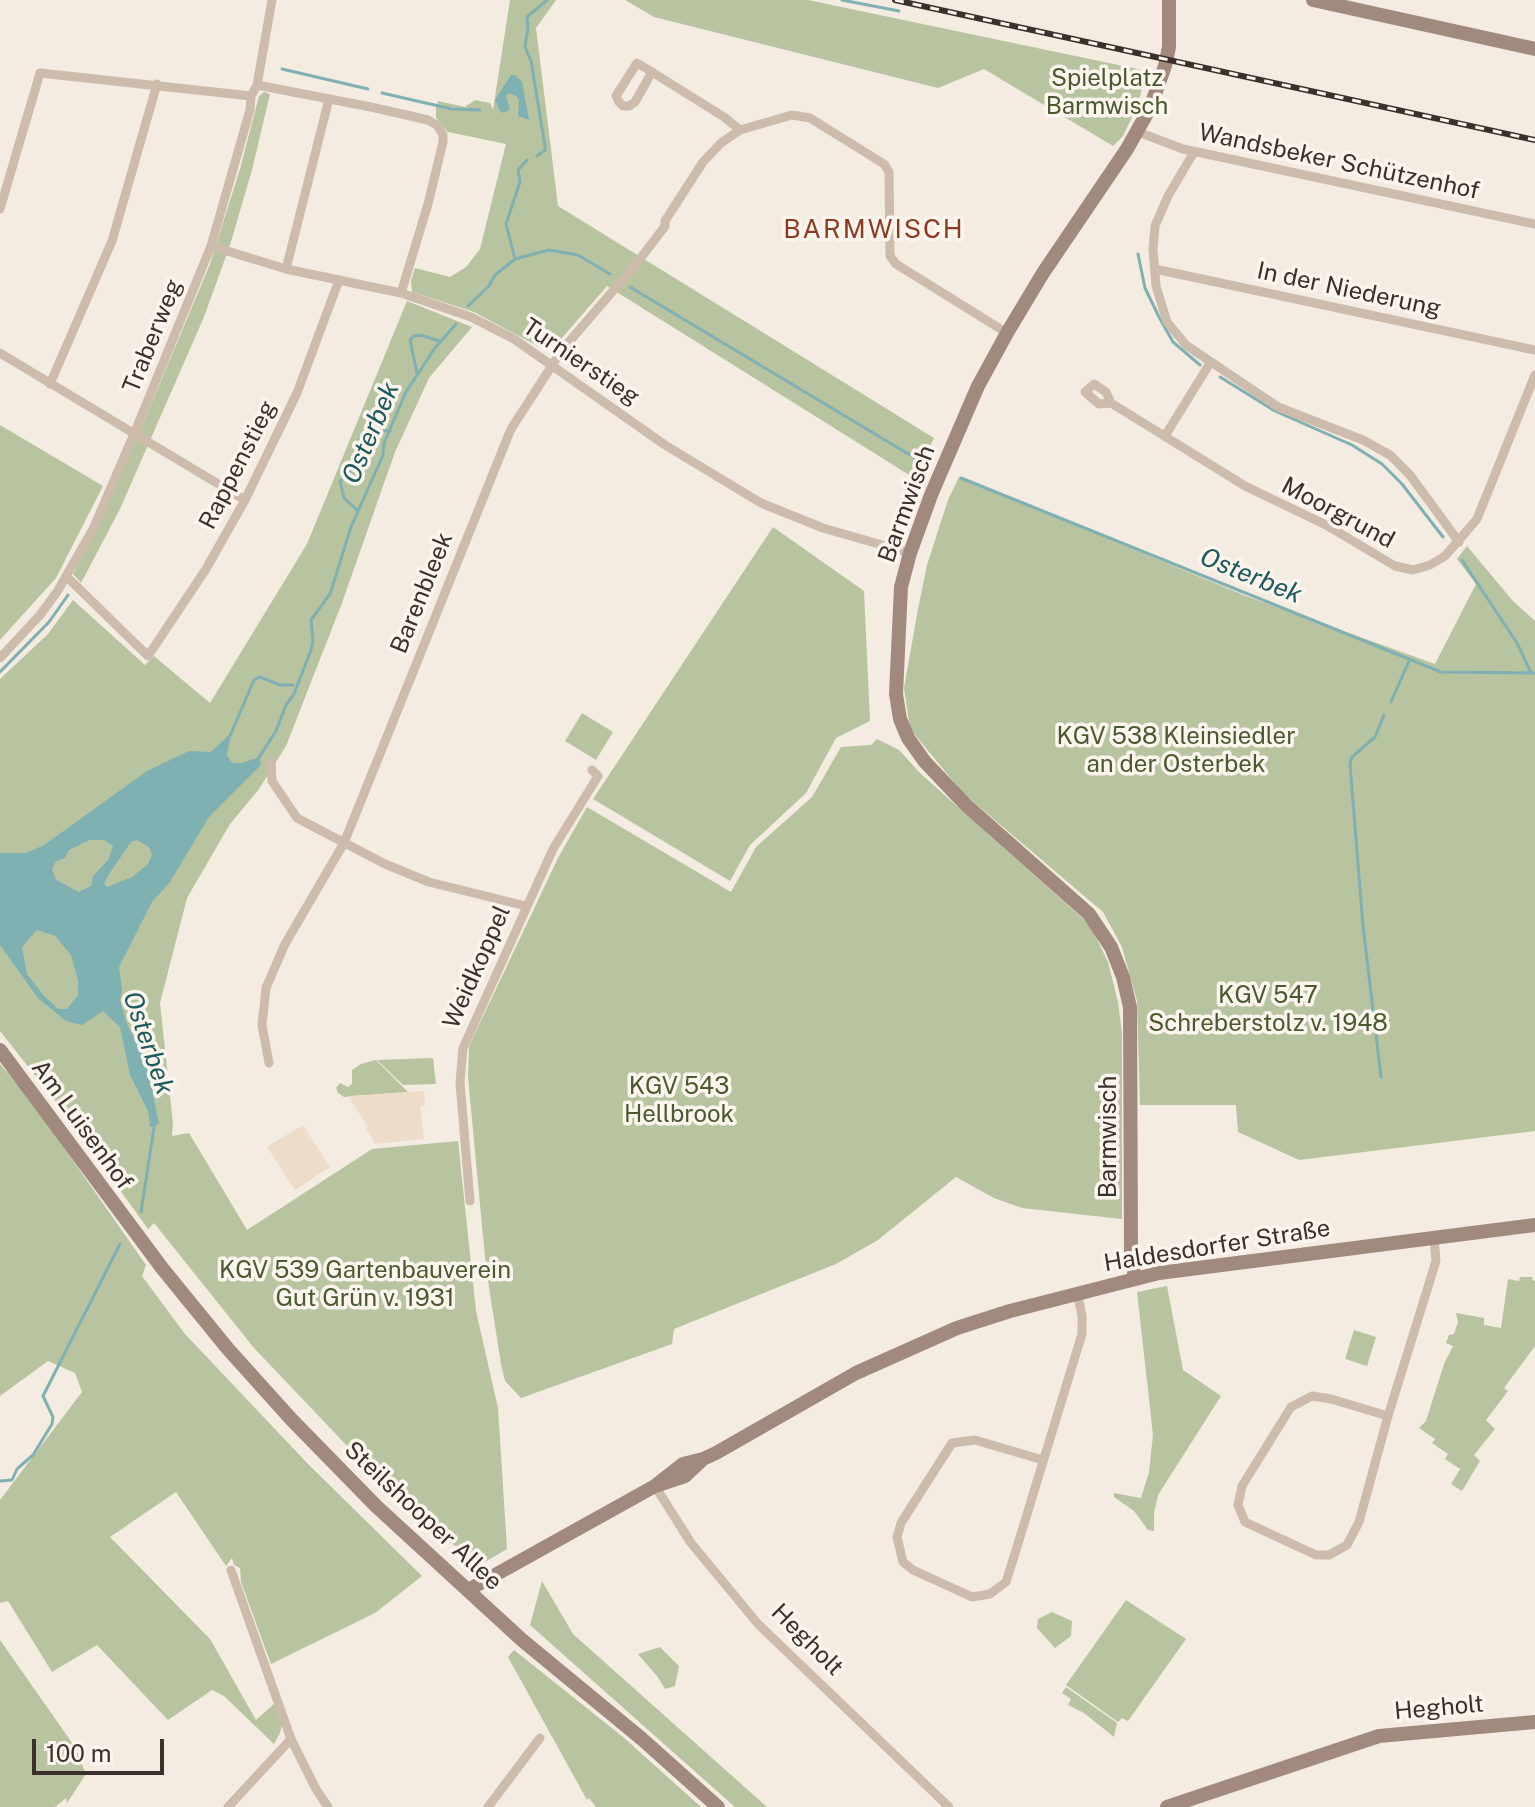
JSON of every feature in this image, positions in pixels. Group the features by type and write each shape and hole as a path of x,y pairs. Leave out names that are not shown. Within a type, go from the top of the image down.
{"street":[{"name":"Traberweg","path":"0,658 40,615 66,576 93,529 134,434 211,246 236,164 251,96 257,85 272,0"},
{"name":"Barmwisch","path":"1135,1279 1131,1251 1130,1007 1111,947 1089,914 966,805 925,762 908,738 900,719 896,694 901,587 910,553 950,448 978,386 1007,333 1043,273 1138,132 1159,88 1165,66 1170,34 1169,0"},
{"path":"1313,0 1347,4 1535,49"},
{"path":"652,72 635,102 629,106 619,102 616,96 637,63 652,72 724,117 740,130 792,115 810,118 884,164 889,172 890,256 896,264 1007,333"},
{"path":"0,209 40,73 251,96"},
{"path":"50,384 112,241 157,84"},
{"path":"257,85 428,120 438,126 443,135 428,204 401,293"},
{"path":"286,269 329,99"},
{"name":"Barenbleek","path":"269,1063 262,1025 266,988 285,944 344,843 511,429 551,364 665,226 665,221 703,162 721,143 740,130"},
{"name":"Wandsbeker Schützenhof","path":"1138,132 1194,152 1535,224"},
{"path":"1194,152 1168,196 1155,226 1156,286 1167,322 1186,345 1278,407 1363,440 1390,455 1410,475 1459,542"},
{"name":"Turnierstieg","path":"211,246 286,269 401,293 471,317 514,339 665,445 761,503 823,528 910,553"},
{"name":"In der Niederung","path":"1155,269 1535,350"},
{"name":"Rappenstieg","path":"66,576 148,656 206,569 245,500 297,393 339,280"},
{"path":"0,353 245,500"},
{"path":"1165,436 1210,363"},
{"name":"Moorgrund","path":"1111,403 1245,486 1326,525 1395,566 1413,570 1445,556 1477,519 1535,375"},
{"path":"271,761 272,781 297,818 429,882 526,906"},
{"name":"Weidkoppel","path":"470,1201 460,1083 463,1048 553,849 598,776 592,770"},
{"name":"Am Luisenhof","path":"0,1050 36,1095 128,1226"},
{"name":"Haldesdorfer Straße","path":"468,1590 655,1486 685,1476 703,1459 843,1380 920,1343 989,1317 1077,1292 1213,1265 1535,1225"},
{"name":"Steilshooper Allee","path":"128,1226 213,1332 291,1419 376,1506 562,1675 642,1739 718,1807"},
{"path":"1388,1416 1312,1396 1291,1407 1242,1486 1238,1505 1245,1522 1316,1555 1329,1555 1347,1545 1359,1522 1436,1261 1434,1237"},
{"path":"1043,1460 975,1440 952,1443 901,1523 897,1537 903,1562 966,1596 985,1596 998,1590 1008,1576 1082,1334 1077,1292"},
{"name":"Hegholt","path":"655,1486 702,1557 758,1624 949,1807"},
{"path":"231,1570 291,1739 328,1807"},
{"name":"Hegholt","path":"1167,1807 1379,1736 1535,1722"},
{"path":"488,1807 540,1738"},
{"path":"228,1807 291,1739"}],"green space":[{"path":"510,0 556,0 536,28 558,206 934,438 914,478 607,286 555,346 543,349 474,312 412,292 411,280 415,268 450,277 466,267 480,249 506,144 448,132 436,118 436,108 438,101 465,107 475,100 490,103 493,110"},
{"name":"Spielplatz Barmwisch","path":"625,0 808,0 1147,71 1137,107 1123,136 1113,146 984,69 938,88 654,17"},
{"path":"264,92 270,94 252,170 204,317 120,509 81,583 73,574 137,438 210,264 259,96"},
{"name":"KGV 539 Gartenbauverein Gut Grün v. 1931","path":"407,301 472,327 429,378 395,452 342,603 286,746 259,789 230,824 187,898 160,1003 172,1136 189,1133 247,1230 372,1149 458,1141 476,1311 498,1408 507,1549 483,1563 409,1511 254,1348 154,1223 148,1229 60,1107 0,1031 0,679 48,634 73,600 145,665 154,656 210,703 307,544"},
{"path":"0,425 103,486 56,578 0,640"},
{"name":"KGV 538 Kleinsiedler an der Osterbek","path":"959,477 1246,596 1435,664 1476,584 1457,559 1467,546 1512,600 1535,621 1535,1131 1299,1160 1238,1132 1236,1105 1140,1105 1137,1001 1122,947 1103,912 963,793 910,729 904,688 918,609 927,565 948,500"},
{"path":"773,527 864,591 870,721 836,738 806,793 750,845 730,881 593,799"},
{"path":"582,713 613,732 596,760 565,741"},
{"name":"KGV 543 Hellbrook","path":"877,739 899,750 920,773 1090,925 1108,962 1122,1033 1122,1219 1022,1208 994,1198 956,1177 878,1240 836,1264 674,1329 672,1344 521,1398 505,1381 486,1268 468,1077 469,1046 558,858 587,807 731,892 756,847 812,797 841,747 871,745"},
{"path":"433,1058 436,1084 403,1085 377,1060"},
{"path":"376,1060 408,1092 344,1097 338,1093 336,1088 340,1083 348,1087 352,1084 352,1070"},
{"path":"0,1064 30,1099 146,1265 142,1276 185,1334 308,1464 422,1576 375,1613 271,1664 241,1582 240,1568 234,1565 232,1558 226,1566 176,1492 110,1537 210,1639 256,1720 274,1704 282,1724 274,1744 224,1696 212,1690 168,1720 97,1645 52,1672 8,1601 0,1603 0,1500 82,1392 75,1373 48,1361 0,1396"},
{"path":"1520,1277 1533,1277 1535,1281 1535,1346 1504,1388 1508,1391 1486,1420 1495,1429 1474,1455 1480,1461 1462,1491 1451,1484 1460,1469 1445,1459 1448,1454 1432,1443 1435,1439 1419,1428 1426,1421 1453,1346 1446,1343 1449,1335 1454,1334 1458,1322 1456,1313 1484,1318 1484,1325 1501,1328 1508,1279 1519,1281"},
{"path":"1167,1286 1183,1370 1221,1396 1158,1495 1154,1531 1148,1530 1134,1511 1114,1497 1114,1493 1141,1498 1149,1472 1153,1435 1137,1292"},
{"path":"1354,1330 1376,1337 1367,1366 1345,1359"},
{"path":"542,1581 573,1634 767,1807 735,1807 530,1625"},
{"path":"1126,1600 1186,1639 1128,1721 1122,1718 1118,1722 1066,1685"},
{"path":"1052,1612 1072,1621 1071,1636 1055,1648 1037,1628 1038,1619"},
{"path":"0,1640 75,1747 86,1774 67,1803 66,1798 55,1807 0,1807"},
{"path":"660,1647 679,1666 675,1686 665,1689 638,1654"},
{"path":"514,1650 623,1737 701,1807 596,1807 589,1798 587,1800 508,1657"},
{"path":"1066,1687 1117,1723 1114,1737 1084,1713 1068,1705 1071,1699 1062,1693"}],"shaded area":[{"path":"424,1091 425,1105 420,1106 424,1139 375,1144 348,1096"},
{"path":"303,1125 330,1167 295,1190 267,1147"}],"water":[{"path":"511,75 522,82 529,120 518,116 519,100 516,96 508,93 510,109 504,113 495,100"},
{"path":"231,733 227,755 232,763 259,757 261,765 209,817 170,882 152,902 119,967 120,1000 126,1022 151,1071 159,1124 150,1127 148,1111 130,1075 120,1027 103,1011 82,1025 66,1021 38,998 0,945 0,853 26,853 44,845 147,771 189,751 211,752","holes":["90,840 104,840 113,846 108,860 93,876 91,886 79,892 56,880 52,869 69,850","137,840 149,847 152,855 148,864 132,877 107,887 104,884 109,874 131,842","37,930 55,936 71,955 78,980 78,995 67,1009 58,1009 27,974 22,947"]}],"waterway":[{"path":"537,156 545,150 545,146 531,61 525,47 527,17 547,0"},
{"path":"842,0 899,11"},
{"path":"282,69 368,89"},
{"path":"382,93 452,109 480,110"},
{"path":"515,259 506,224 520,182 518,170 527,160"},
{"name":"Osterbek","path":"468,306 489,286 495,275 515,259 549,250 578,255 610,274"},
{"path":"1138,254 1145,288 1159,317 1173,342 1200,365"},
{"name":"Osterbek","path":"630,287 920,461"},
{"name":"Osterbek","path":"258,759 294,694 311,650 311,620 330,594 351,527 383,455 384,443 406,392 435,348 456,324"},
{"name":"Osterbek","path":"417,373 410,340 421,335 439,341"},
{"path":"1220,377 1275,411 1352,445 1382,464 1402,484 1443,537"},
{"path":"357,510 344,498 340,481 349,474 362,434 390,431"},
{"name":"Osterbek","path":"961,478 1441,672 1535,673"},
{"path":"1462,560 1517,643 1531,673"},
{"path":"0,672 49,622 68,595"},
{"path":"1391,702 1409,661"},
{"name":"Osterbek","path":"230,736 254,680 260,677 280,685 293,685"},
{"path":"1381,1077 1363,926 1350,764 1352,757 1375,737 1384,715"},
{"name":"Osterbek","path":"141,1212 155,1121"},
{"name":"Osterbek","path":"0,1481 12,1480 17,1469 33,1455 52,1424 53,1417 43,1396 120,1244"}],"railway":[{"path":"895,0 1535,140"}],"district":[{"name":"BARMWISCH","path":"874,230"}],"park label":[{"name":"KGV 547 Schreberstolz v. 1948","path":"1268,1010"}]}
